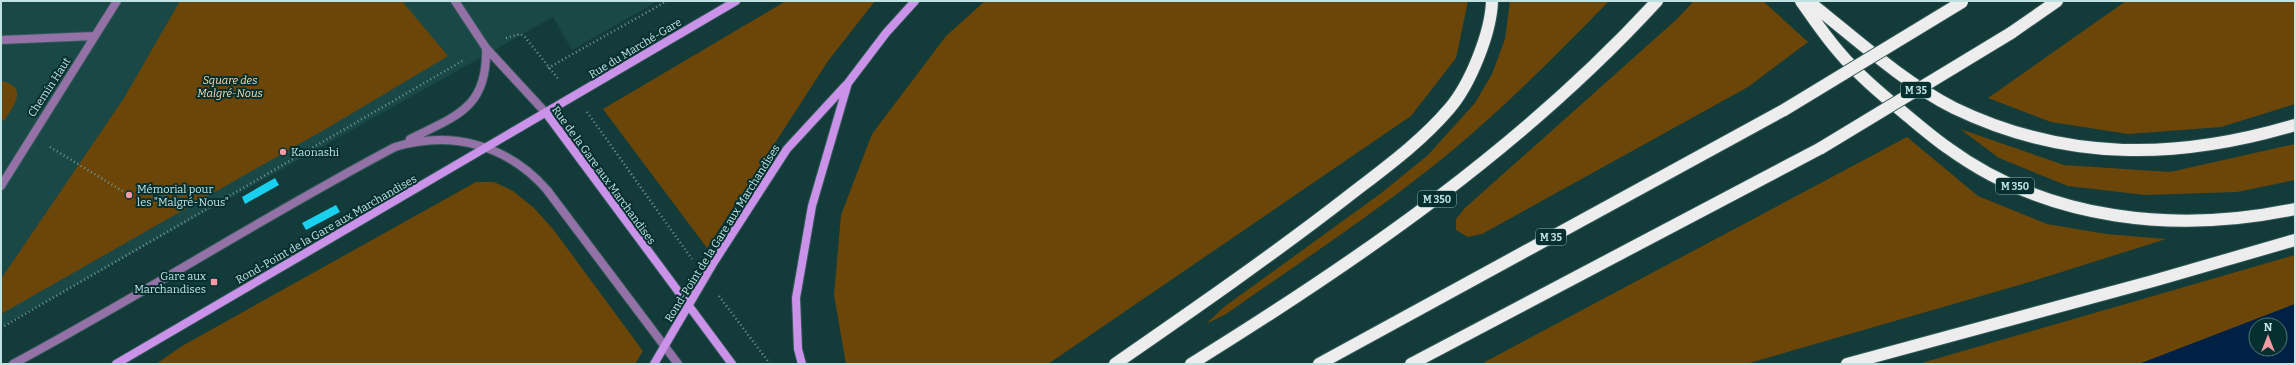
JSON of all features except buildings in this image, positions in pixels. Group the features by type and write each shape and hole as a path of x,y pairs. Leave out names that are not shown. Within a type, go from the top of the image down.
{"highway":[{"path":"1115,364 1304,231 1414,145 1450,108 1469,76 1484,38 1492,1"},
{"name":"M 350","path":"1190,364 1289,304 1438,199 1518,135 1618,44 1657,1"},
{"name":"M 350","path":"1801,1 1838,51 1877,91 1948,149 2010,184 2082,209 2116,217 2143,220 2212,221 2268,215 2295,209"},
{"path":"1808,1 1907,79 1953,107 2000,127 2041,139 2115,150 2151,151 2189,149 2219,144 2295,126"},
{"name":"M 35","path":"1411,364 1821,148 2011,33 2057,1"},
{"name":"M 35","path":"1318,364 1784,110 1963,2"},
{"path":"1847,364 2153,281 2295,240"}],"main road":[{"name":"Rue du Marché-Gare","path":"546,113 736,1"},
{"name":"Rond-Point de la Gare aux Marchandises","path":"654,364 787,149 848,83 886,33 915,1"},
{"path":"802,364 798,349 796,298 812,206 848,83"},
{"name":"Rond-Point de la Gare aux Marchandises","path":"116,364 546,113"},
{"name":"Rue de la Gare aux Marchandises","path":"546,113 688,307 732,364"}],"street":[{"name":"Chemin Haut","path":"1,186 30,136 117,1"},
{"name":"Rue de la Gare aux Marchandises","path":"455,1 486,48 546,113"},
{"path":"1,40 94,36"},
{"path":"13,364 79,329 220,245 395,146 462,113 473,102 481,87 484,75 486,48"},
{"path":"395,146 417,140 437,139 462,141 488,148 508,157 529,172 548,190 678,364"}],"path":[{"path":"548,68 667,1"},
{"path":"520,34 525,37 554,74"},
{"path":"1,328 448,68"},
{"name":"Rue de la Gare aux Marchandises","path":"589,115 692,259"},
{"path":"30,136 129,195"},
{"path":"721,299 770,364"}],"shaded area":[{"path":"1,1 658,1 572,50 553,17 1,327"}],"green space":[{"name":"Square des Malgré-Nous","path":"180,1 402,1 448,56 329,127 1,314 1,279 124,98"},
{"path":"786,1 875,1 828,61 707,248 603,109"},
{"path":"985,1 1468,1 1456,58 1411,116 1048,364 846,364 834,295 841,215 872,134 946,36"},
{"path":"1510,1 1609,1 1514,95 1474,132 1427,171 1313,254 1226,314 1206,324 1224,307 1380,194 1428,155 1475,103 1492,74 1505,39"},
{"path":"1694,1 1763,1 1808,42 1748,87 1482,234 1468,237 1456,230 1456,219 1465,208 1677,19"},
{"path":"2126,1 2295,1 2295,104 2221,127 2128,134 2051,122 1988,98"},
{"path":"1,81 10,84 17,92 15,103 4,121 1,119"},
{"path":"1960,129 2064,165 2170,172 2295,144 2295,180 2237,192 2145,195 2068,186 1999,158"},
{"path":"1907,137 1978,196 2047,224 2106,234 2166,239 2033,281 1746,364 1481,364"},
{"path":"476,182 494,182 513,191 534,208 553,229 643,351 635,364 156,364 182,346"},
{"path":"2295,255 2295,304 2261,317 2248,317 2248,322 2139,364 1918,364"}],"water":[{"path":"2295,304 2295,364 2139,364 2248,322 2248,357 2288,357 2288,317 2261,317"}],"place":[{"name":"Kaonashi","path":"283,152"},
{"name":"Mémorial pour les \"Malgré-Nous\"","path":"129,195"},
{"name":"Gare aux Marchandises","path":"214,282"}]}
